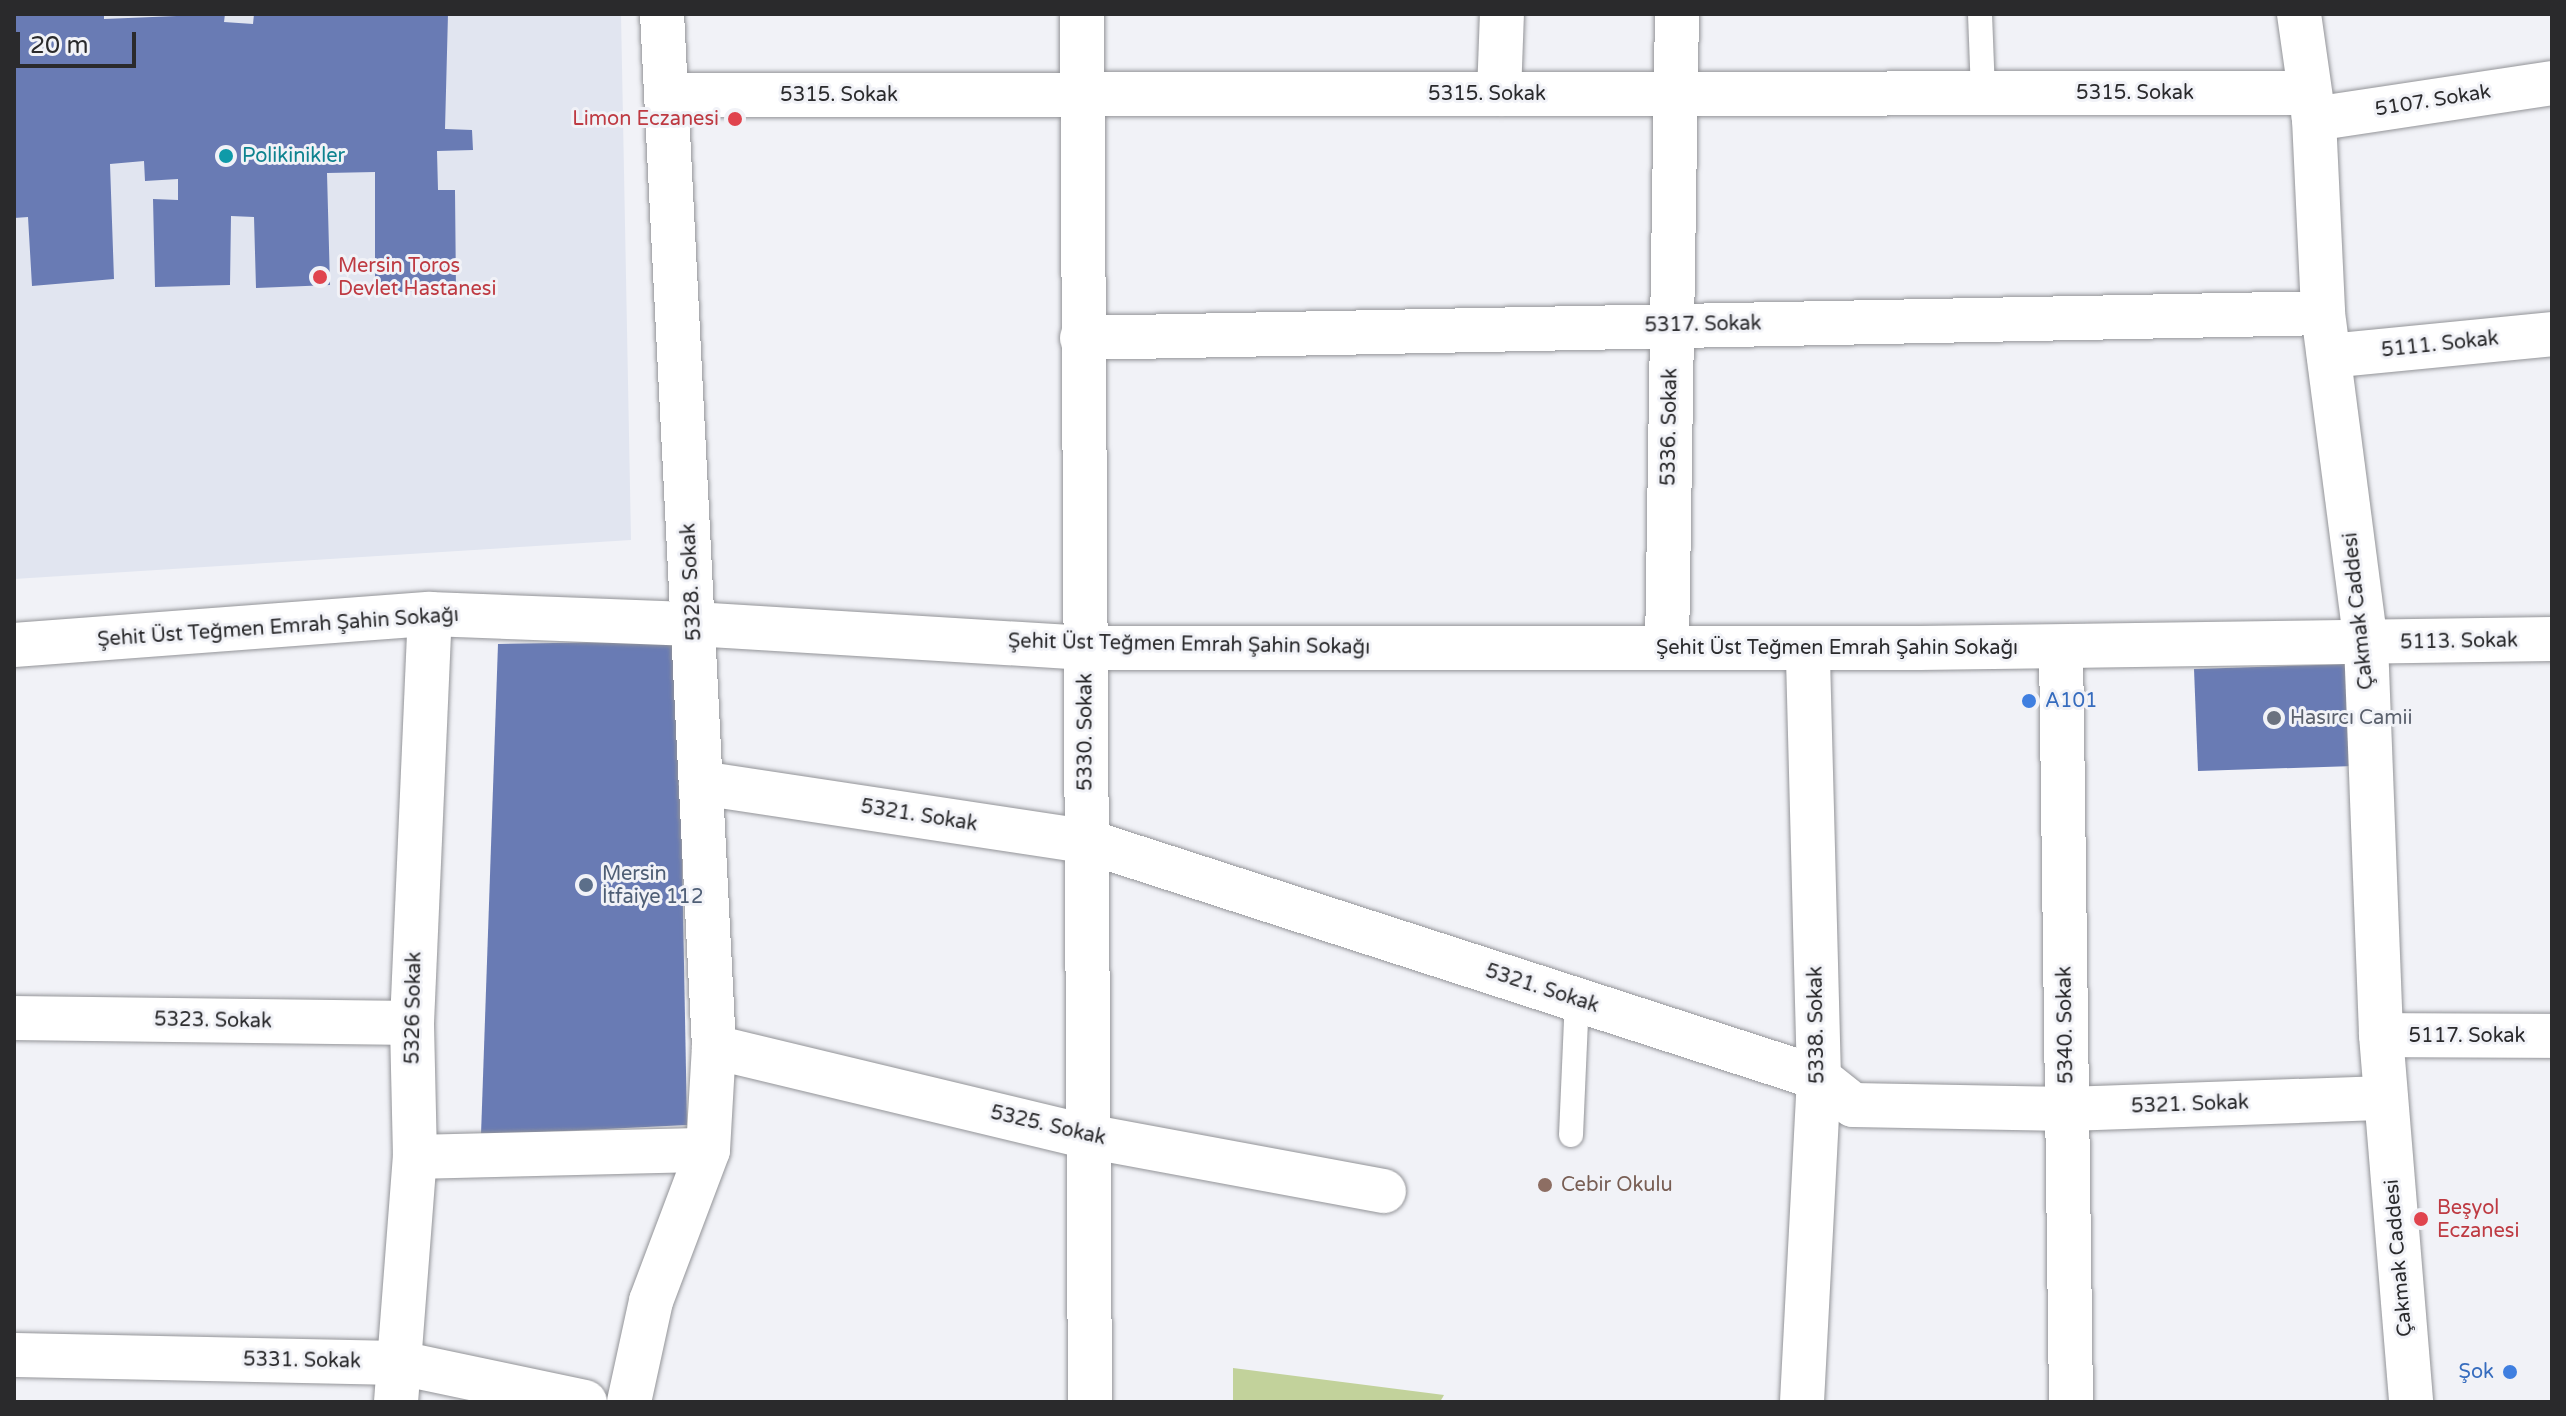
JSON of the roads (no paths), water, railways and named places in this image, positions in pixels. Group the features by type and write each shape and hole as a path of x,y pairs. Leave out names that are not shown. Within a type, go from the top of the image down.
{"street":[{"name":"5328. Sokak","path":"629,1402 651,1301 708,1150 714,1047 662,14"},
{"name":"5330. Sokak","path":"1082,14 1080,95 1090,1402"},
{"path":"1499,94 1502,14"},
{"name":"5336. Sokak","path":"1667,648 1677,14"},
{"name":"Çakmak Caddesi","path":"2299,14 2312,106 2323,313 2366,643 2381,1035 2411,1402"},
{"name":"5107. Sokak","path":"2312,106 2552,83"},
{"name":"5315. Sokak","path":"666,95 1983,93 2312,106"},
{"name":"5317. Sokak","path":"1082,338 2323,313"},
{"name":"5111. Sokak","path":"2329,356 2552,334"},
{"name":"Şehit Üst Teğmen Emrah Şahin Sokağı","path":"14,645 430,614 694,624 1086,648 1808,648 2366,643"},
{"name":"5326 Sokak","path":"398,1382 415,1157 412,1023 430,614"},
{"name":"5113. Sokak","path":"2366,643 2552,639"},
{"name":"5340. Sokak","path":"2061,647 2071,1402"},
{"name":"5338. Sokak","path":"1802,1402 1819,1078 1808,648"},
{"name":"5321. Sokak","path":"701,783 1086,841 1819,1078 1853,1105 2067,1109 2386,1098"},
{"name":"5323. Sokak","path":"14,1018 412,1023"},
{"name":"5117. Sokak","path":"2381,1035 2552,1036"},
{"name":"5325. Sokak","path":"714,1047 1086,1136 1384,1191"},
{"path":"415,1157 708,1150"},
{"name":"5331. Sokak","path":"14,1355 398,1382 585,1402"}],"lane":[{"path":"1980,14 1983,93"},
{"path":"1571,1135 1577,1000"}],"place":[{"name":"Limon Eczanesi","path":"735,119"},
{"name":"Polikinikler","path":"226,156"},
{"name":"Mersin Toros Devlet Hastanesi","path":"320,277"},
{"name":"A101","path":"2029,701"},
{"name":"Hasırcı Camii","path":"2274,718"},
{"name":"Mersin İtfaiye 112","path":"586,885"},
{"name":"Cebir Okulu","path":"1545,1185"},
{"name":"Beşyol Eczanesi","path":"2421,1219"},
{"name":"Şok","path":"2510,1372"}]}
